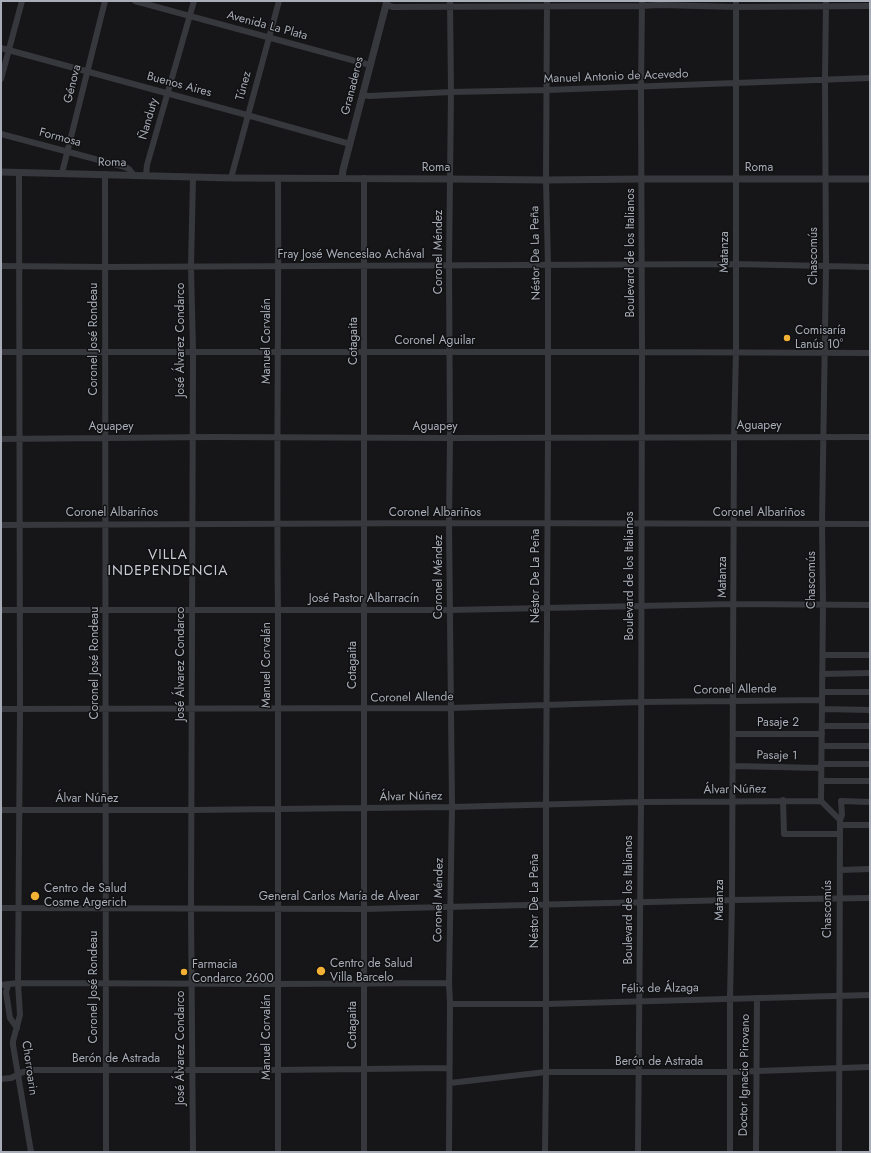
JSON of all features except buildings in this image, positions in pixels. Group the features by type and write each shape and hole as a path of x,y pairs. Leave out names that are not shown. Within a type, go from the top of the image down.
{"street":[{"path":"1,79 22,1"},
{"name":"Génova","path":"62,173 105,1"},
{"name":"Avenida La Plata","path":"135,1 370,65"},
{"name":"Ñanduty","path":"146,175 147,165 194,1"},
{"name":"Túnez","path":"231,178 279,1"},
{"path":"387,3 393,7 450,4 826,4 870,6"},
{"name":"Granaderos","path":"342,178 362,95 387,3"},
{"name":"Coronel Méndez","path":"449,1152 449,983 452,807 449,524 450,4"},
{"name":"Néstor De La Peña","path":"545,1152 548,437 548,266 546,180 547,4"},
{"name":"Boulevard de los Italianos","path":"638,1152 642,524 642,4"},
{"name":"Matanza","path":"730,1152 734,437 736,352 736,4"},
{"name":"Chascomús","path":"821,801 823,655 822,524 826,266 826,4"},
{"name":"Buenos Aires","path":"1,48 350,144"},
{"name":"Manuel Antonio de Acevedo","path":"362,95 736,84 870,78"},
{"name":"Formosa","path":"1,134 125,167 133,174"},
{"name":"Roma","path":"1,172 133,174 231,178 546,180 870,179"},
{"name":"Chorroarin","path":"19,172 20,810 18,983 20,1016 13,1041 30,1152"},
{"name":"Coronel José Rondeau","path":"105,174 106,1152"},
{"name":"José Álvarez Condarco","path":"193,176 191,267 193,352 191,1070 193,1152"},
{"name":"Manuel Corvalán","path":"278,178 278,1152"},
{"name":"Cotagaita","path":"364,178 364,1152"},
{"name":"Fray José Wenceslao Achával","path":"1,266 191,267 736,264 870,267"},
{"name":"Coronel Aguilar","path":"1,352 870,352"},
{"name":"Aguapey","path":"1,439 278,437 870,437"},
{"name":"Coronel Albariños","path":"1,525 547,523 870,524"},
{"name":"José Pastor Albarracín","path":"1,610 450,610 641,605 870,604"},
{"path":"823,655 870,655"},
{"path":"822,674 870,674"},
{"path":"822,692 870,692"},
{"name":"Coronel Allende","path":"1,709 278,710 450,708 641,702 822,700"},
{"path":"822,710 870,710"},
{"path":"822,726 870,726"},
{"name":"Pasaje 2","path":"733,734 822,734"},
{"path":"822,746 870,746"},
{"name":"Pasaje 1","path":"733,766 821,766 870,764"},
{"path":"821,781 870,781"},
{"path":"783,800 784,834 840,834"},
{"name":"Álvar Núñez","path":"1,810 191,810 452,807 641,802 783,800 821,801"},
{"path":"821,801 840,822 870,825"},
{"name":"Chascomús","path":"839,1152 841,801 870,802"},
{"path":"840,870 870,869"},
{"name":"General Carlos María de Alvear","path":"1,908 364,909 870,898"},
{"path":"17,1028 10,1018 4,985 18,983 449,983"},
{"name":"Félix de Álzaga","path":"450,1004 546,1004 870,995"},
{"name":"Doctor Ignacio Pirovano","path":"756,1152 757,998"},
{"name":"Berón de Astrada","path":"450,1083 546,1072 756,1072 870,1067"},
{"name":"Berón de Astrada","path":"1,1079 10,1078 32,1070 449,1068"}],"place":[{"name":"Comisaría Lanús 10°","path":"787,338"},
{"name":"Centro de Salud Cosme Argerich","path":"35,896"},
{"name":"Centro de Salud Villa Barcelo","path":"321,971"},
{"name":"Farmacia Condarco 2600","path":"184,972"}],"district":[{"name":"VILLA INDEPENDENCIA","path":"168,564"}]}
